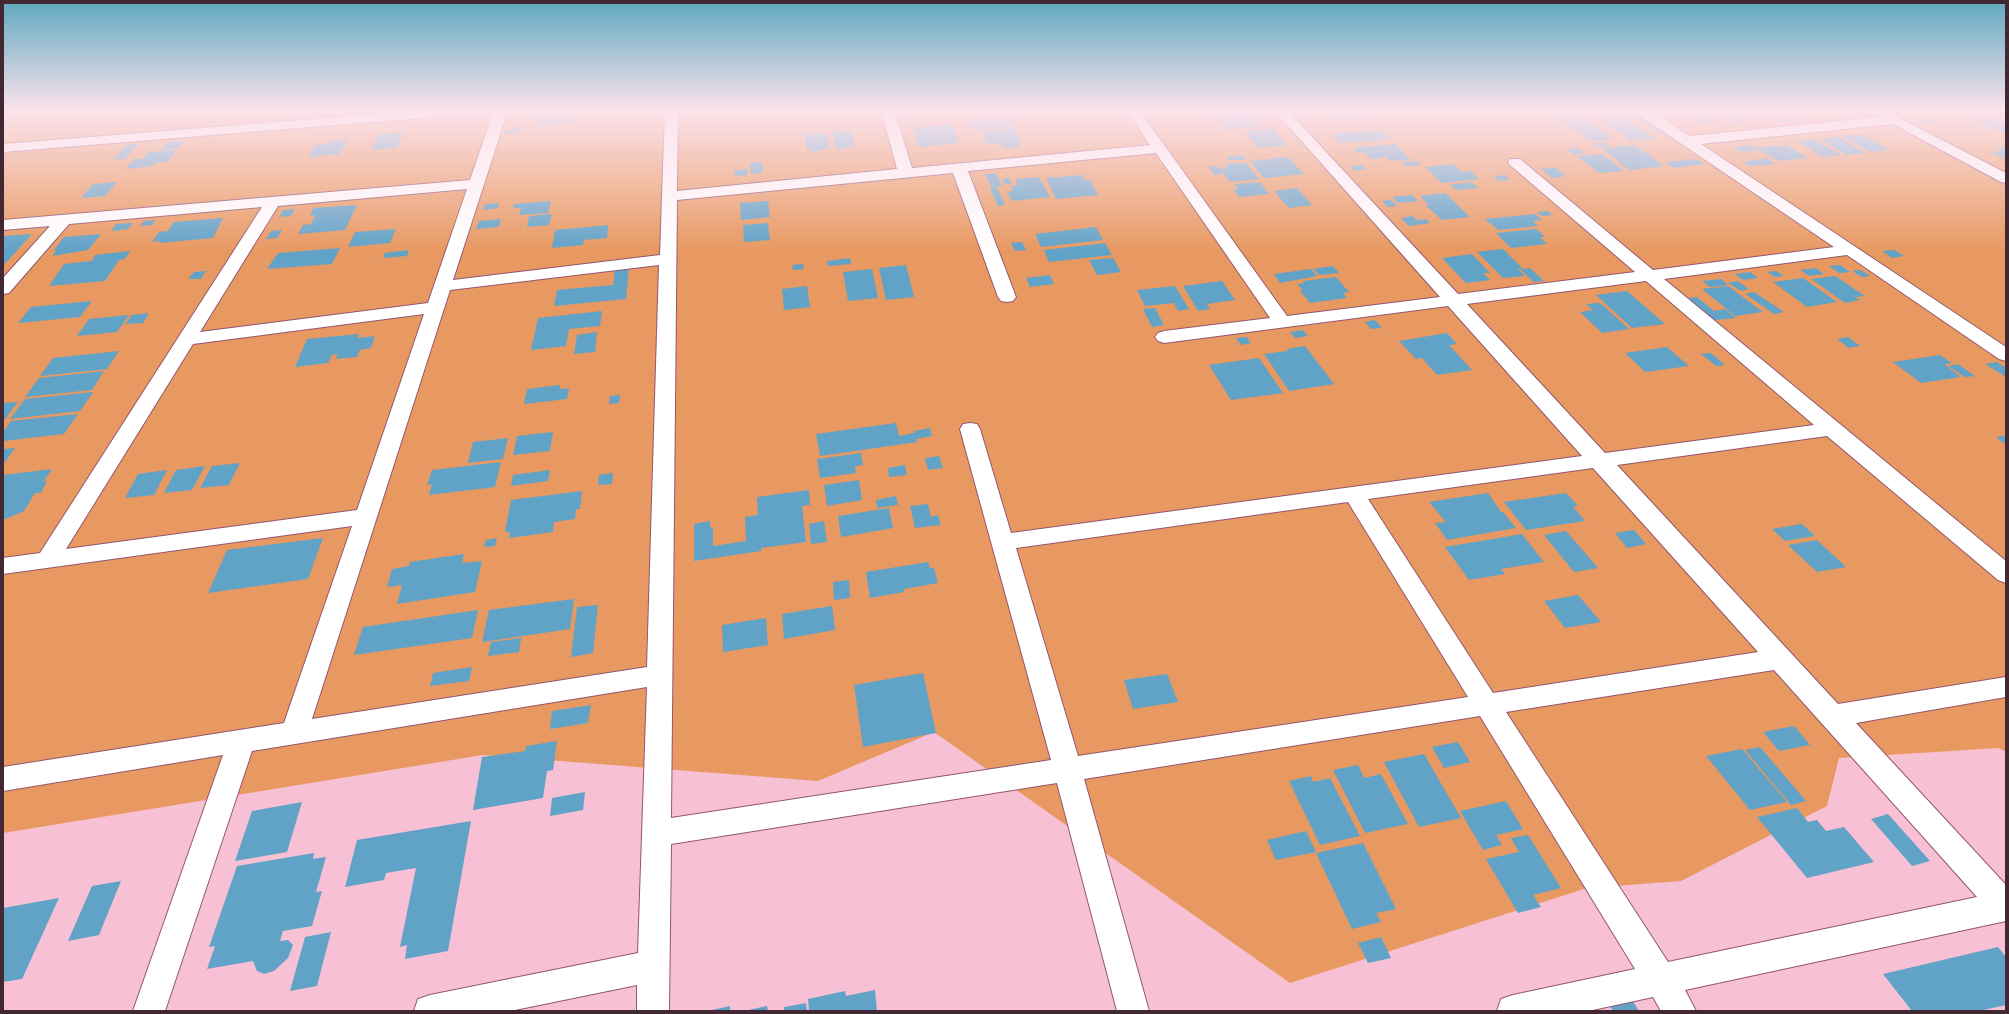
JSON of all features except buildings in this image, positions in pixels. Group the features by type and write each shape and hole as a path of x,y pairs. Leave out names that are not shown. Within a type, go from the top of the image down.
{"street":[{"path":"294,733 485,157"},
{"path":"653,1011 670,157"},
{"path":"901,157 906,173"},
{"path":"669,196 1066,157"},
{"path":"1167,157 1282,322"},
{"path":"1323,157 2005,907"},
{"path":"1712,157 2006,355"},
{"path":"1966,157 2006,179"},
{"path":"1514,162 1830,429 2006,574"},
{"path":"959,168 1007,297"},
{"path":"3,225 476,184"},
{"path":"47,560 273,202"},
{"path":"3,289 64,219"},
{"path":"1164,337 1851,250"},
{"path":"442,286 668,259"},
{"path":"186,339 436,307"},
{"path":"970,429 1068,770 1133,1011"},
{"path":"1002,542 1830,429"},
{"path":"1354,494 1680,1011"},
{"path":"3,566 366,516"},
{"path":"656,833 1780,659"},
{"path":"3,780 242,740 660,675"},
{"path":"1832,716 2006,687"},
{"path":"149,1011 242,740"},
{"path":"1513,1011 2005,907"},
{"path":"430,1011 654,966"}],"shaded area":[{"path":"3,157 2006,157 2006,752 1999,748 1839,758 1827,806 1681,881 1587,888 1290,983 934,732 818,781 483,755 3,833"}]}
